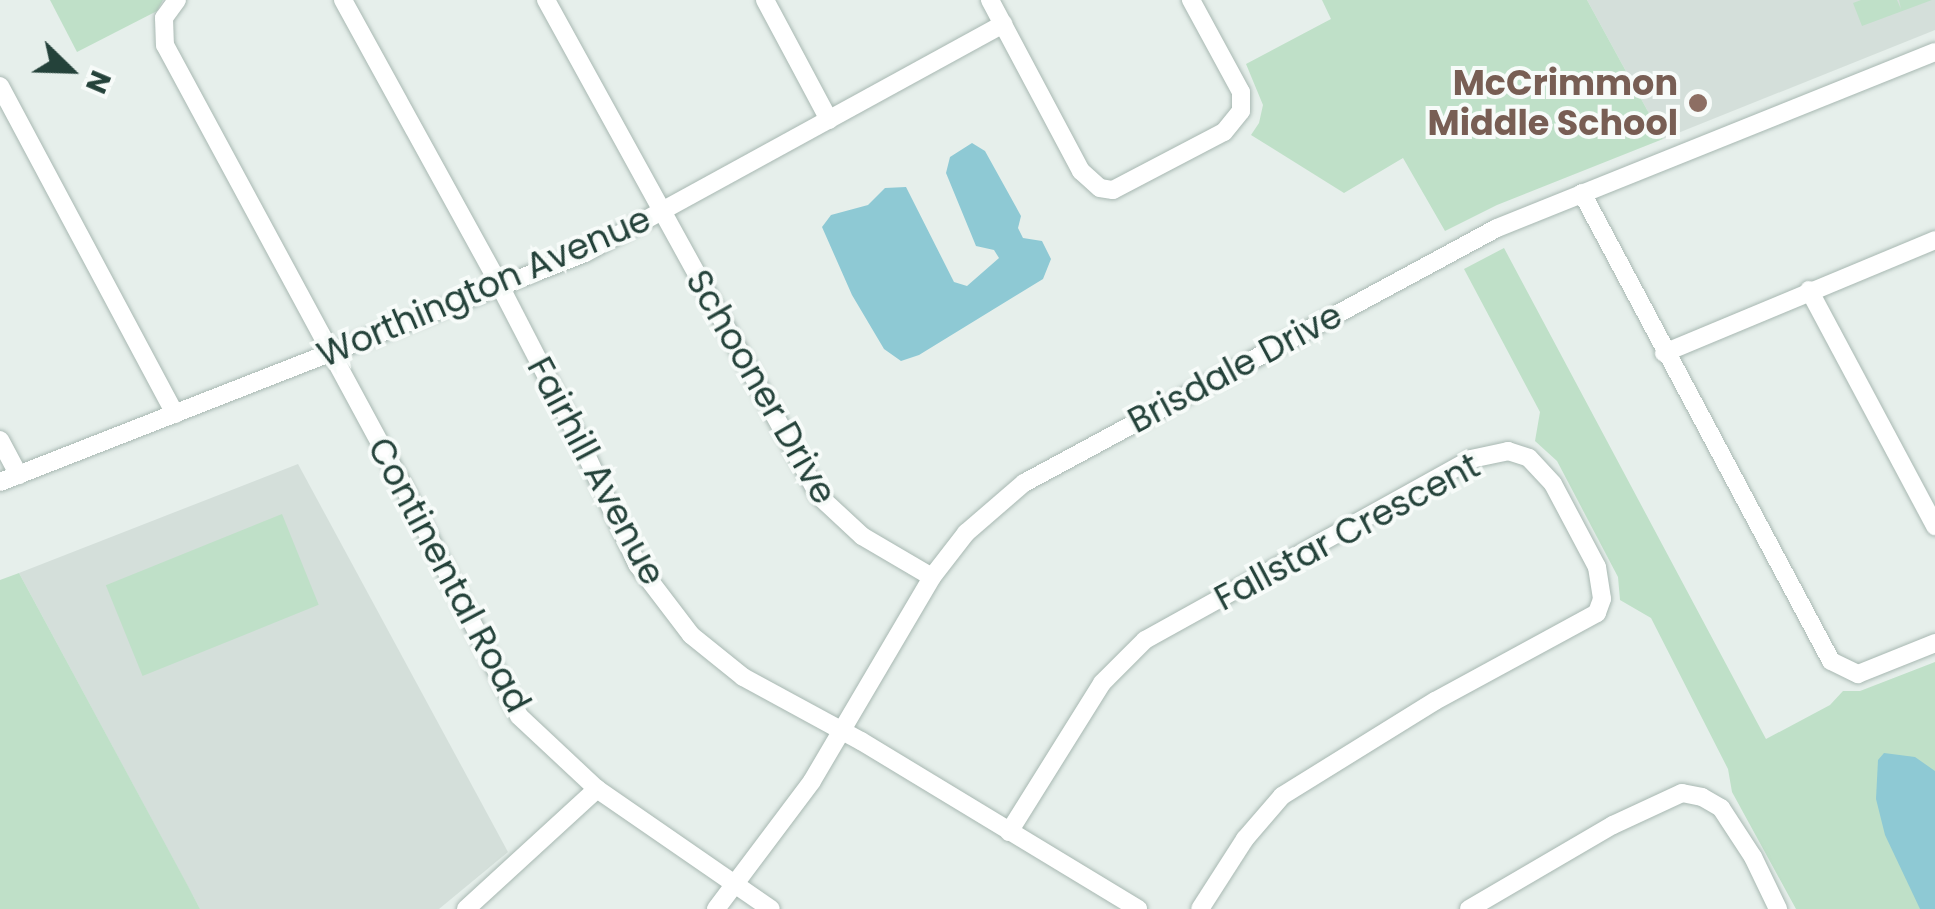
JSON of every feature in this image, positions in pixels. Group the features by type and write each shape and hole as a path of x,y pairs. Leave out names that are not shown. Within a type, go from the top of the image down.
{"street":[{"name":"Continental Road","path":"177,0 164,18 165,45 519,716 597,789 770,909"},
{"name":"Fairhill Avenue","path":"342,0 500,286 576,432 637,564 680,621 742,677 841,730 1138,909"},
{"name":"Schooner Drive","path":"546,0 819,496 862,536 932,577"},
{"path":"765,0 829,120"},
{"path":"990,0 1082,171 1100,188 1114,190 1224,132 1241,111 1241,92 1191,0"},
{"name":"Worthington Avenue","path":"0,482 585,252 662,214 1002,24"},
{"name":"Brisdale Drive","path":"716,909 775,835 932,577 990,510 1048,468 1469,242 1935,52"},
{"path":"0,86 175,414"},
{"path":"1582,194 1830,661 1858,674 1935,643"},
{"path":"1664,353 1935,240"},
{"path":"1809,290 1935,526"},
{"path":"0,440 19,475"},
{"name":"Fallstar Crescent","path":"1009,832 1102,684 1145,640 1471,460 1508,451 1529,458 1552,484 1598,566 1602,599 1597,614 1435,701 1282,796 1245,839 1200,909"},
{"path":"466,909 597,789"},
{"path":"1469,909 1613,825 1682,793 1702,796 1721,808 1754,858 1778,909"}],"shaded area":[{"name":"McCrimmon Middle School","path":"1587,0 1935,0 1935,30 1663,139"},
{"path":"298,464 508,852 439,909 200,909 19,573"}],"green space":[{"path":"50,0 163,0 157,11 77,52"},
{"path":"1322,0 1587,0 1663,139 1497,205 1445,231 1403,158 1344,193 1251,135 1263,105 1246,64 1331,19"},
{"path":"1897,0 1901,9 1899,0 1932,0 1862,26 1853,3"},
{"path":"1504,248 1766,739 1830,705 1843,691 1860,691 1935,662 1935,909 1796,909 1732,792 1728,769 1651,618 1620,600 1618,577 1557,461 1535,441 1540,412 1464,269"},
{"path":"282,514 319,605 143,676 106,585"},
{"path":"19,573 200,909 0,909 0,580"}],"water":[{"path":"972,143 985,151 1021,216 1018,228 1023,238 1042,241 1051,259 1043,279 919,355 901,361 884,349 852,295 822,227 831,215 868,205 885,188 906,187 954,282 967,286 999,258 994,250 976,246 946,173 950,157"},
{"path":"1884,753 1915,757 1935,771 1935,909 1920,909 1885,835 1876,799 1878,760"}],"place":[{"name":"McCrimmon Middle School","path":"1698,103"}]}
